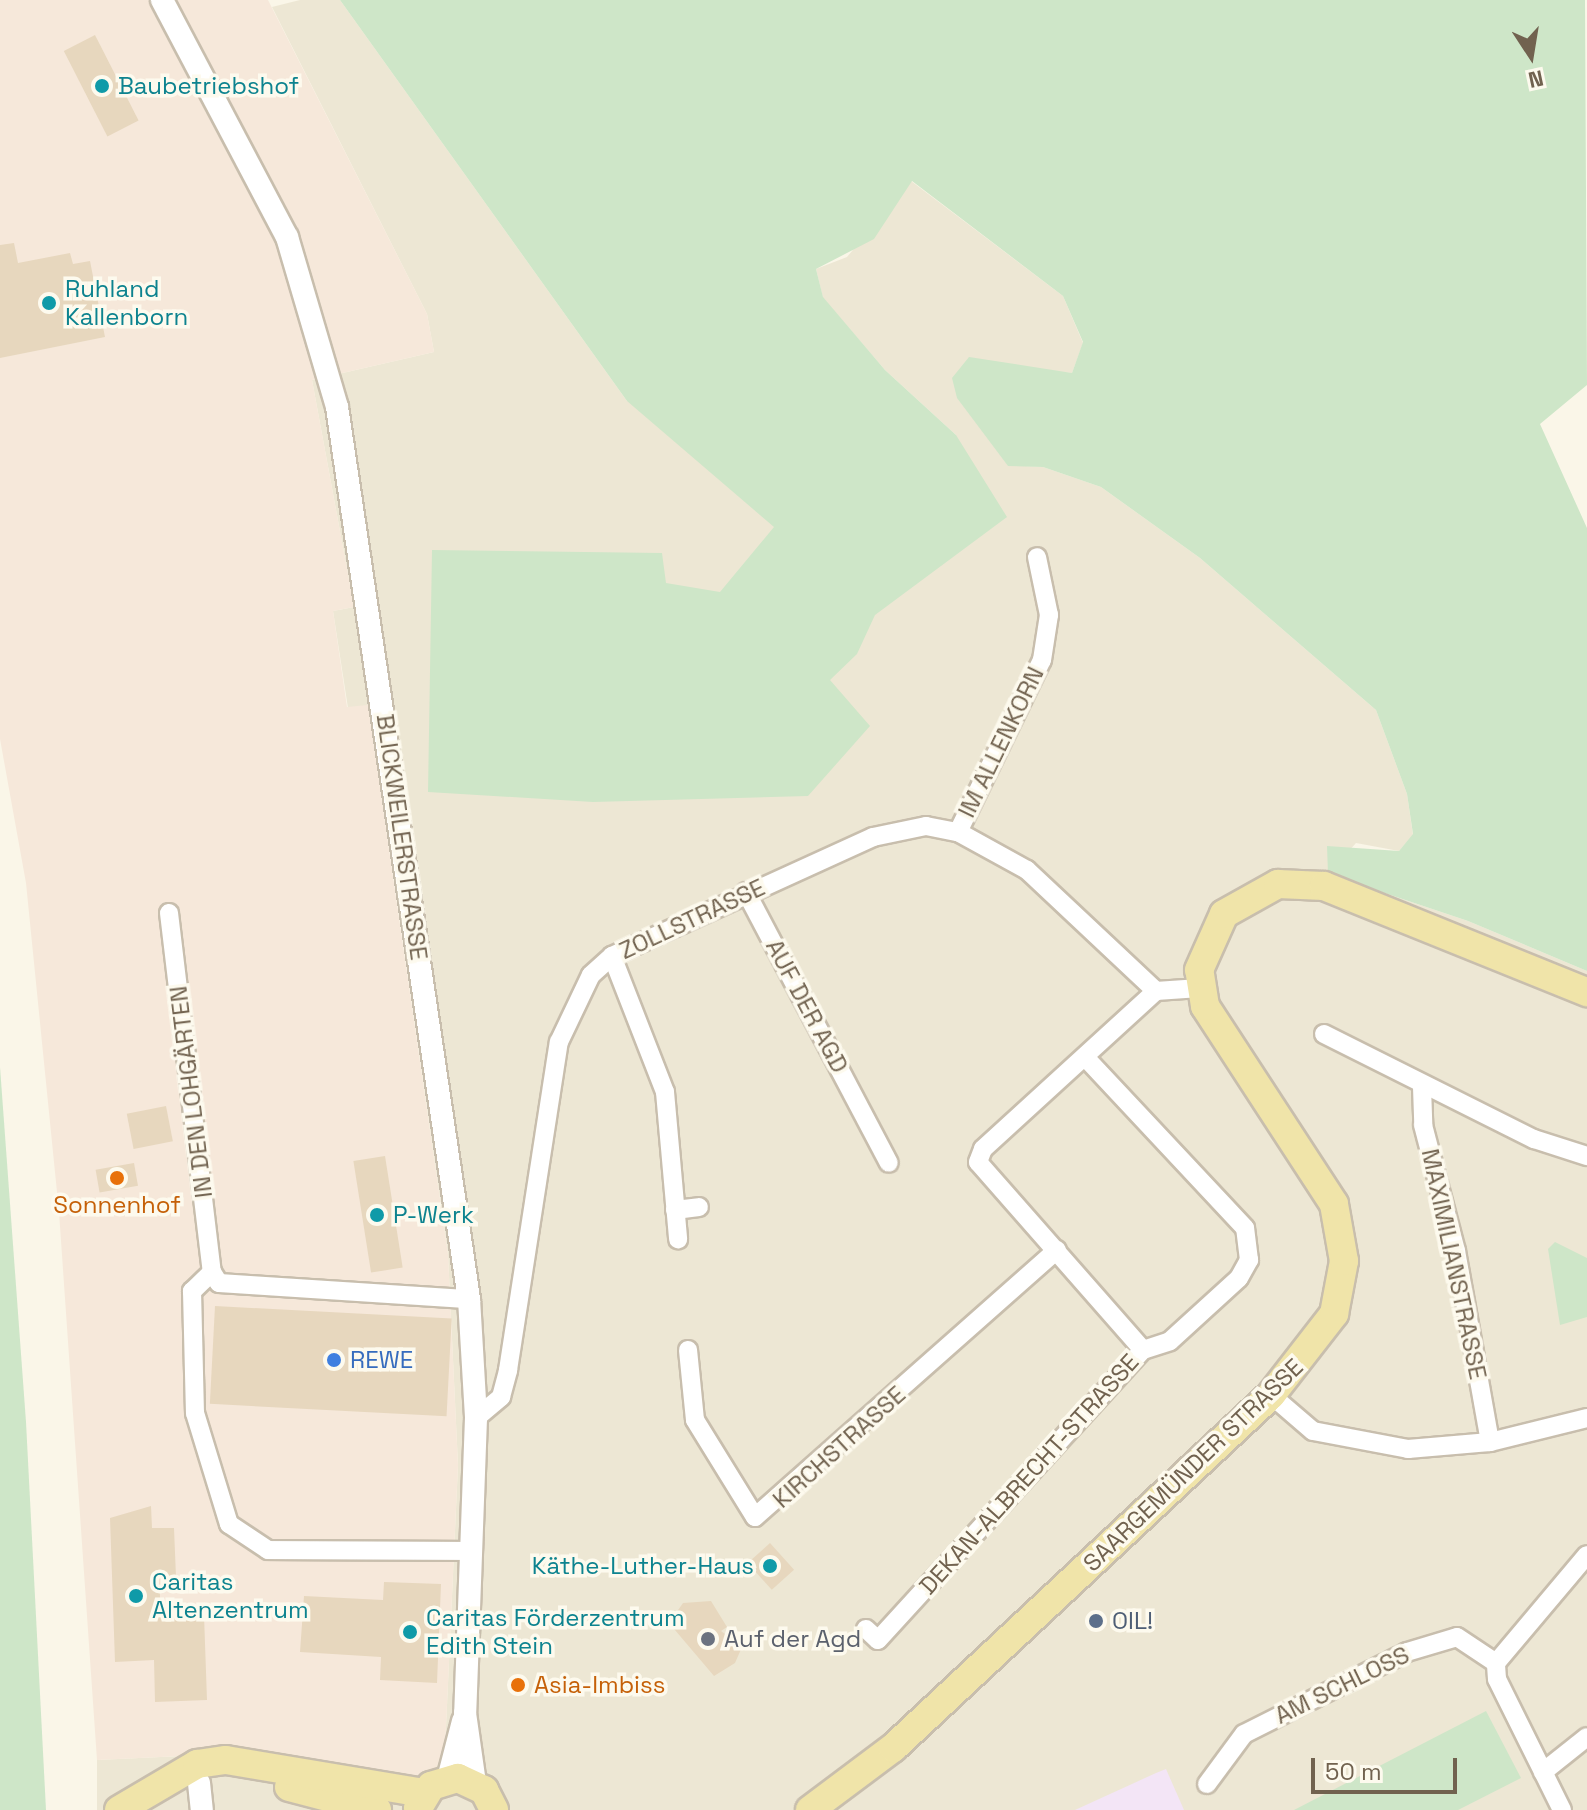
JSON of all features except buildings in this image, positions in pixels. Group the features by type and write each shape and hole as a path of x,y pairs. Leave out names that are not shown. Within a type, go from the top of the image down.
{"main road":[{"path":"1200,988 1213,930 1257,890 1324,886 1587,992"},
{"name":"SAARGEMÜNDER STRASSE","path":"810,1810 893,1748 1271,1395 1334,1314 1342,1232 1320,1173 1217,1032 1200,988"},
{"path":"199,1786 282,1765 409,1796 441,1791 494,1810"},
{"path":"119,1810 169,1780 199,1786 273,1783 377,1810"}],"street":[{"name":"BLICKWEILERSTRASSE","path":"162,0 287,237 325,352 469,1299 476,1418 465,1713 441,1791"},
{"name":"IM ALLENKORN","path":"958,832 1042,660 1049,615 1037,557"},
{"name":"ZOLLSTRASSE","path":"476,1418 501,1397 508,1370 559,1042 586,983 612,956 746,892 899,829 958,832 1027,870 1156,991"},
{"name":"AUF DER AGD","path":"746,892 889,1163"},
{"name":"IN DEN LOHGÄRTEN","path":"169,913 212,1272"},
{"path":"612,956 665,1092 678,1239"},
{"path":"1143,1350 978,1162 983,1149 1087,1059 1156,991 1200,988"},
{"path":"1324,1034 1422,1087 1587,1156"},
{"name":"DEKAN-ALBRECHT-STRASSE","path":"866,1629 878,1640 1143,1350 1170,1341 1239,1278 1250,1244 1245,1228 1087,1059"},
{"name":"MAXIMILIANSTRASSE","path":"1422,1087 1423,1125 1456,1251 1490,1442"},
{"path":"675,1210 699,1207"},
{"name":"KIRCHSTRASSE","path":"688,1350 695,1420 755,1517 1057,1250"},
{"path":"469,1299 228,1288 212,1272 192,1291 195,1413 229,1524 268,1550 470,1551"},
{"path":"1271,1395 1313,1431 1343,1440 1408,1449 1490,1442 1587,1418"},
{"path":"1562,1810 1496,1663 1587,1555"},
{"name":"AM SCHLOSS","path":"1207,1784 1244,1734 1407,1652 1457,1637 1496,1663"},
{"path":"1543,1772 1587,1737"}],"shaded area":[{"path":"0,0 268,0 427,314 434,352 312,380 354,607 333,611 347,707 368,705 448,1254 458,1465 445,1749 436,1768 417,1780 267,1752 97,1760 59,1212 26,883 0,739"},
{"path":"300,0 340,0 627,401 956,435 885,370 823,298 816,269 847,257 911,181 1063,296 1083,343 1072,373 1025,369 1008,465 1043,467 1101,487 1200,558 1376,710 1407,794 1413,835 1399,851 1356,843 1328,874 1468,921 1587,971 1587,1810 97,1810 97,1760 267,1752 404,1781 445,1749 458,1465 448,1254 369,706 348,708 333,611 354,607 312,380 434,352 427,314 272,7"},
{"path":"1166,1769 1184,1810 1075,1810 1156,1773"}],"green space":[{"path":"340,0 1585,0 1587,385 1540,424 1587,528 1587,971 1468,921 1328,874 1327,846 1399,851 1413,834 1407,794 1376,710 1200,558 1101,487 1043,467 1008,466 957,398 952,378 969,357 1072,373 1083,342 1063,296 912,181 874,239 816,269 823,297 885,370 956,435 1007,517 875,615 857,654 830,680 870,726 808,796 593,802 428,792 432,550 662,553 666,583 720,592 774,527 627,401"},
{"path":"0,1067 26,1422 46,1810 0,1810"},
{"path":"1555,1242 1587,1258 1587,1317 1560,1325 1548,1249"},
{"path":"1486,1711 1521,1778 1458,1810 1294,1810"}],"place":[{"name":"Baubetriebshof","path":"102,86"},
{"name":"Ruhland Kallenborn","path":"49,303"},
{"name":"Sonnenhof","path":"117,1178"},
{"name":"P-Werk","path":"377,1215"},
{"name":"REWE","path":"334,1360"},
{"name":"Käthe-Luther-Haus","path":"770,1566"},
{"name":"Caritas Altenzentrum","path":"136,1596"},
{"name":"OIL!","path":"1096,1621"},
{"name":"Caritas Förderzentrum Edith Stein","path":"410,1632"},
{"name":"Auf der Agd","path":"708,1639"},
{"name":"Asia-Imbiss","path":"518,1685"}]}
